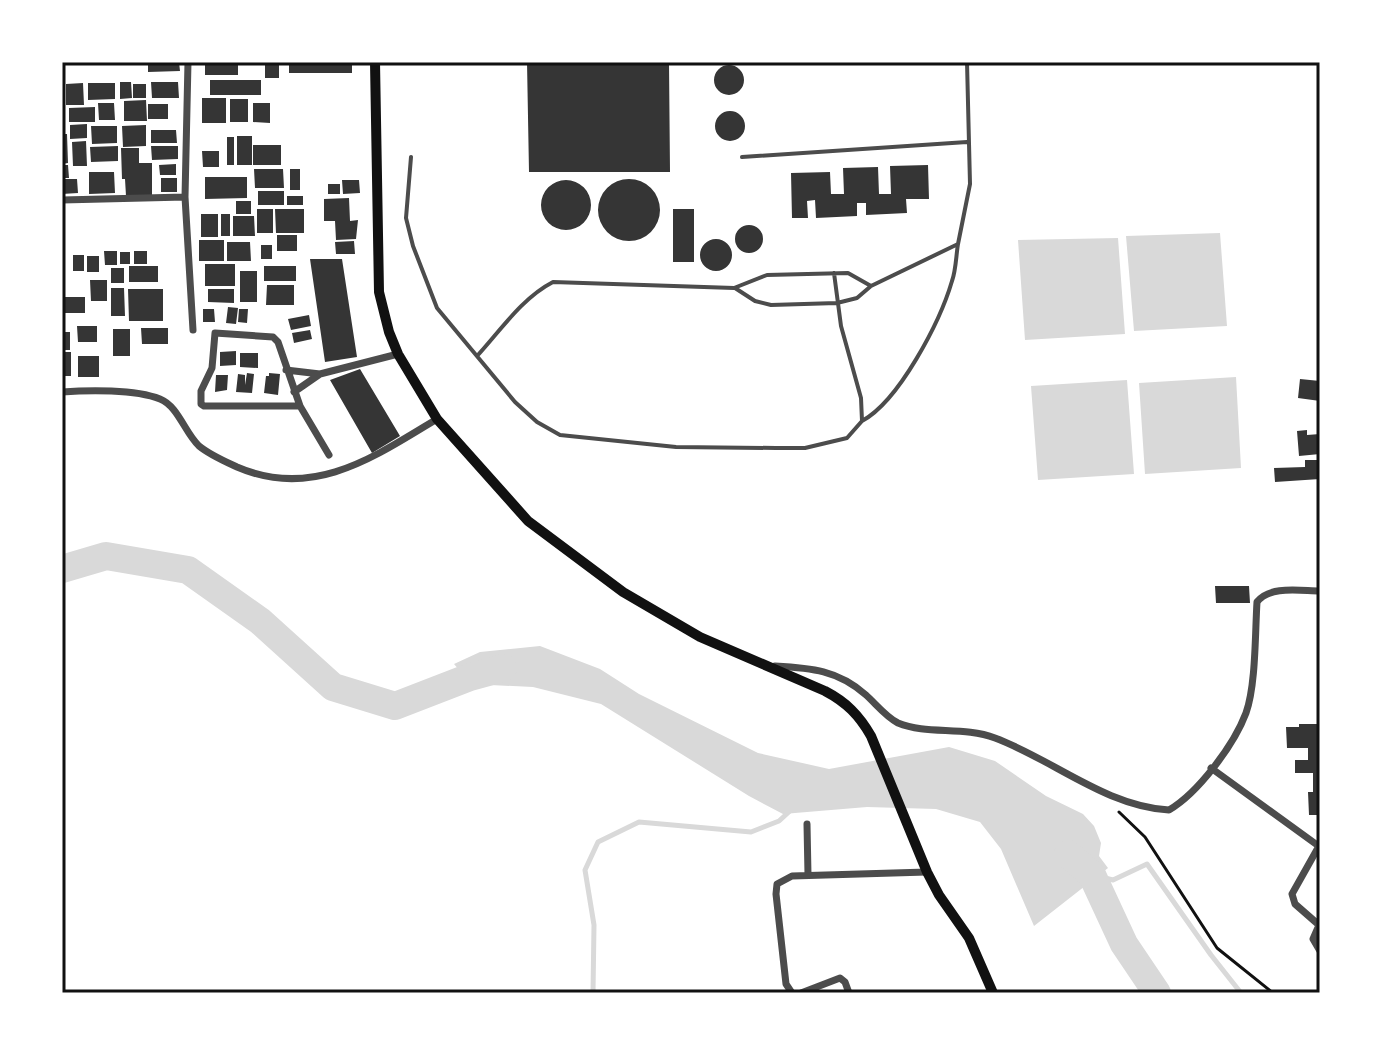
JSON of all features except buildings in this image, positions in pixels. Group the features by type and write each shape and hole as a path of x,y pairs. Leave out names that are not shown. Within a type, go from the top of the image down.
{"main road":[{"path":"375,62 379,292 398,354 437,419 518,511 623,592 700,637 841,700 860,717 871,736 927,872 969,938 993,993"}],"street":[{"path":"188,62 185,197 193,330"},
{"path":"62,200 185,197"},
{"path":"300,406 201,404 201,391 212,368 215,333 273,337 278,342 300,406 329,455"},
{"path":"294,392 320,374 398,354"},
{"path":"286,370 320,374"},
{"path":"62,392 98,389 161,399 171,407 199,446 252,473 277,478 326,476 374,456 437,419"},
{"path":"769,666 820,669 860,689 895,721 919,728 953,729 994,737 1130,804 1169,810 1189,796 1211,768 1246,712 1257,602 1266,594 1276,591 1320,591"},
{"path":"1211,768 1319,847 1292,894 1295,904 1320,924 1313,939 1320,951"},
{"path":"807,824 808,875"},
{"path":"792,993 786,984 776,889 784,879 808,875 927,872"},
{"path":"801,993 840,978 849,993"}],"lane":[{"path":"411,157 406,218 413,246 437,308 515,402 537,422 560,435 676,447 805,448 847,438 862,421 873,416 889,400 939,321 954,278 970,184 967,62"},
{"path":"742,157 968,142"},
{"path":"734,288 755,301 771,305 837,303 857,298 871,286 958,244"},
{"path":"834,273 837,303 861,398 862,421"},
{"path":"477,356 537,290 553,282 734,288 767,275 848,273 871,286"}],"path":[{"path":"1118,811 1145,837 1217,948 1273,993"}],"shaded area":[{"path":"1220,233 1227,326 1134,331 1126,236"},
{"path":"1118,238 1125,334 1025,340 1018,240"},
{"path":"1236,377 1241,468 1145,474 1139,383"},
{"path":"1127,380 1134,474 1038,480 1031,386"},
{"path":"540,646 600,669 639,694 758,753 829,769 949,747 995,761 1046,796 1083,814 1094,826 1101,843 1099,856 1108,868 1034,926 1001,849 980,822 936,809 867,807 783,814 601,704 533,687 471,684 454,664 480,652"}],"waterway":[{"path":"62,569 106,556 188,570 260,621 333,687 395,706 470,677 503,668"},
{"path":"593,993 594,925 585,870 598,842 639,822 751,832 779,821 791,810"},
{"path":"1068,854 1092,875 1124,944 1157,993"},
{"path":"1093,875 1113,880 1147,864 1241,993"}]}
